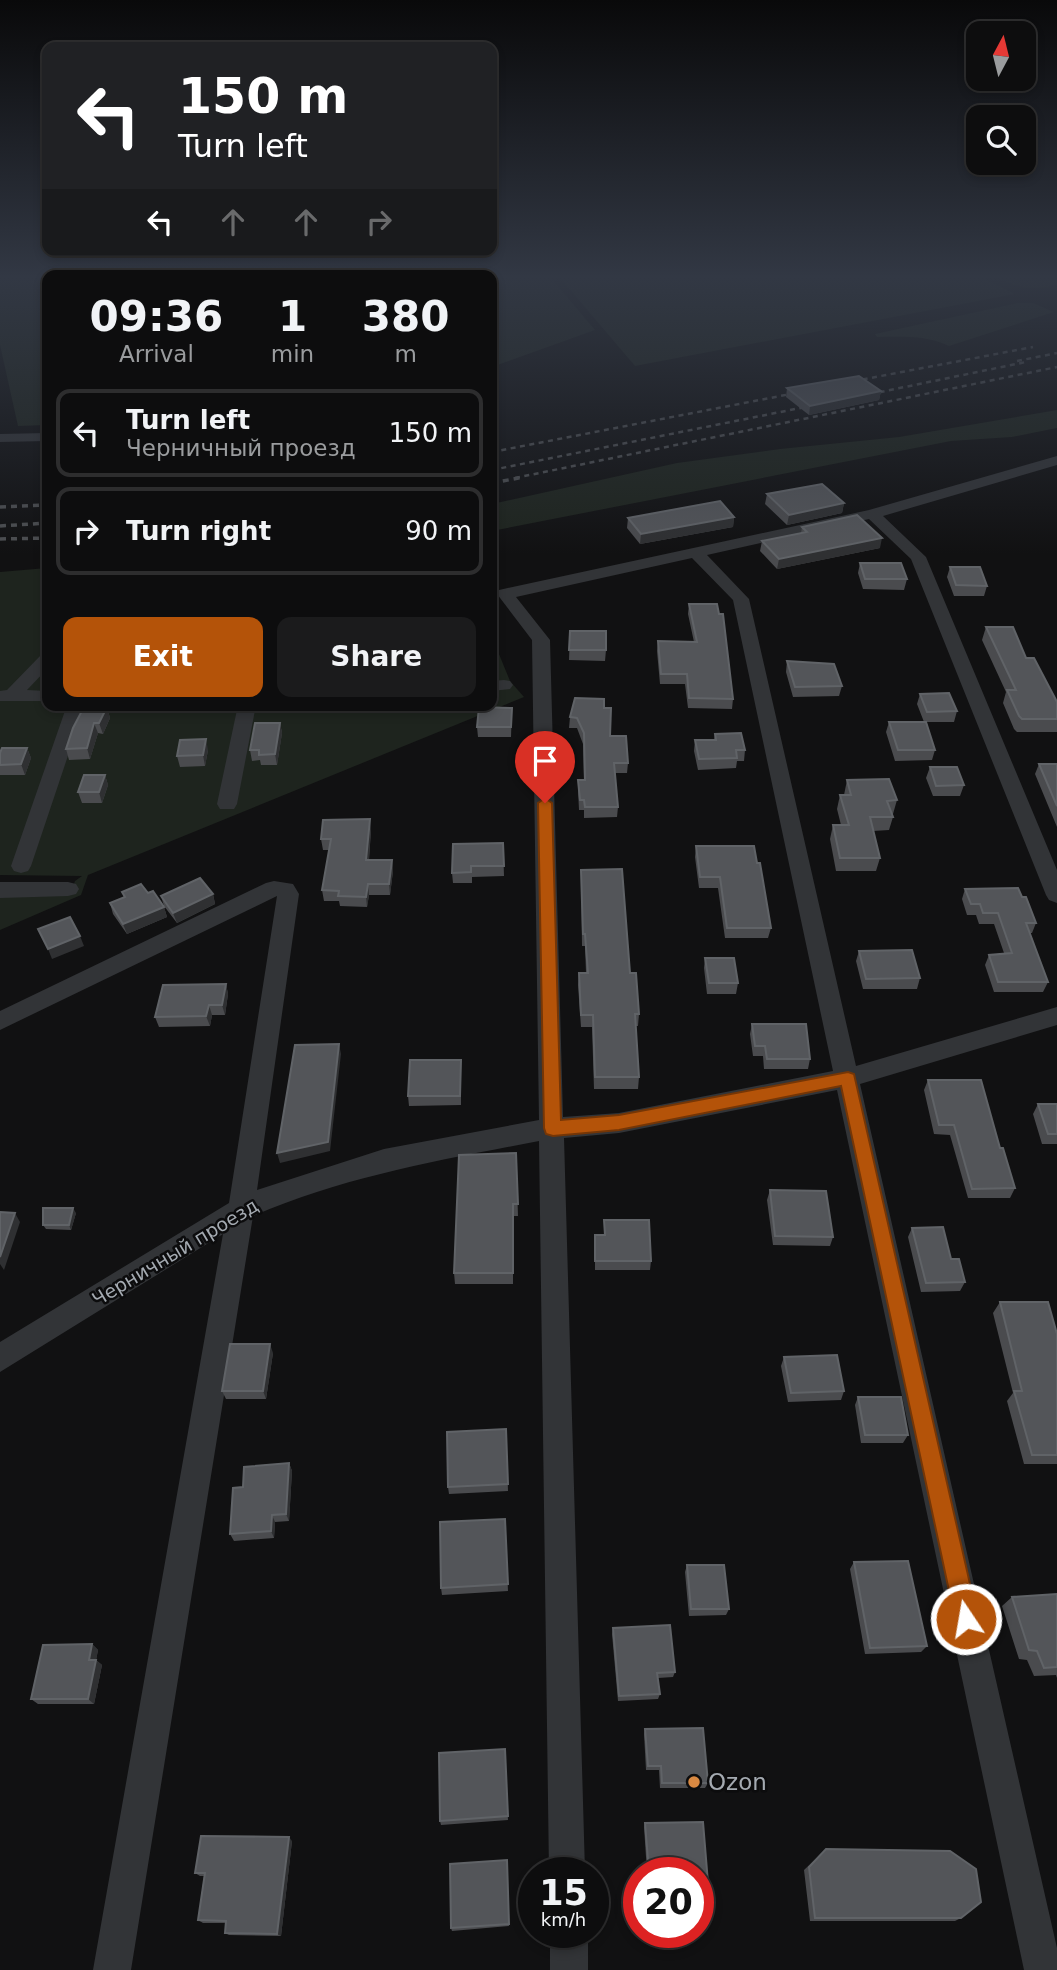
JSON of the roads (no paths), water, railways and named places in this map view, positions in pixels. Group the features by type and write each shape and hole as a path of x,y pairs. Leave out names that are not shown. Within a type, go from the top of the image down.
{"street":[{"path":"0,438 42,435"},
{"path":"568,1857 541,640 505,594 872,514 1057,460"},
{"path":"872,514 918,557 1057,895"},
{"path":"694,551 741,598 1043,1970"},
{"path":"6,696 42,664"},
{"path":"6,696 42,696"},
{"path":"21,866 74,711"},
{"path":"227,804 246,711"},
{"path":"0,1021 274,888 285,888 288,894 241,1209 112,1970"},
{"path":"0,890 68,889"},
{"name":"Черничный проезд","path":"0,1358 241,1209 282,1192 384,1160 553,1128 619,1123 848,1078 1057,1016"},
{"path":"569,1948 569,1970"}],"railway":[{"path":"844,383 913,370"},
{"path":"861,396 988,370"},
{"path":"515,478 1043,370"},
{"path":"497,451 806,391"},
{"path":"497,469 820,404"},
{"path":"497,482 524,477"},
{"path":"0,507 42,505"},
{"path":"0,526 42,523"},
{"path":"0,539 42,538"}],"place":[{"name":"Ozon","path":"694,1782"}]}
